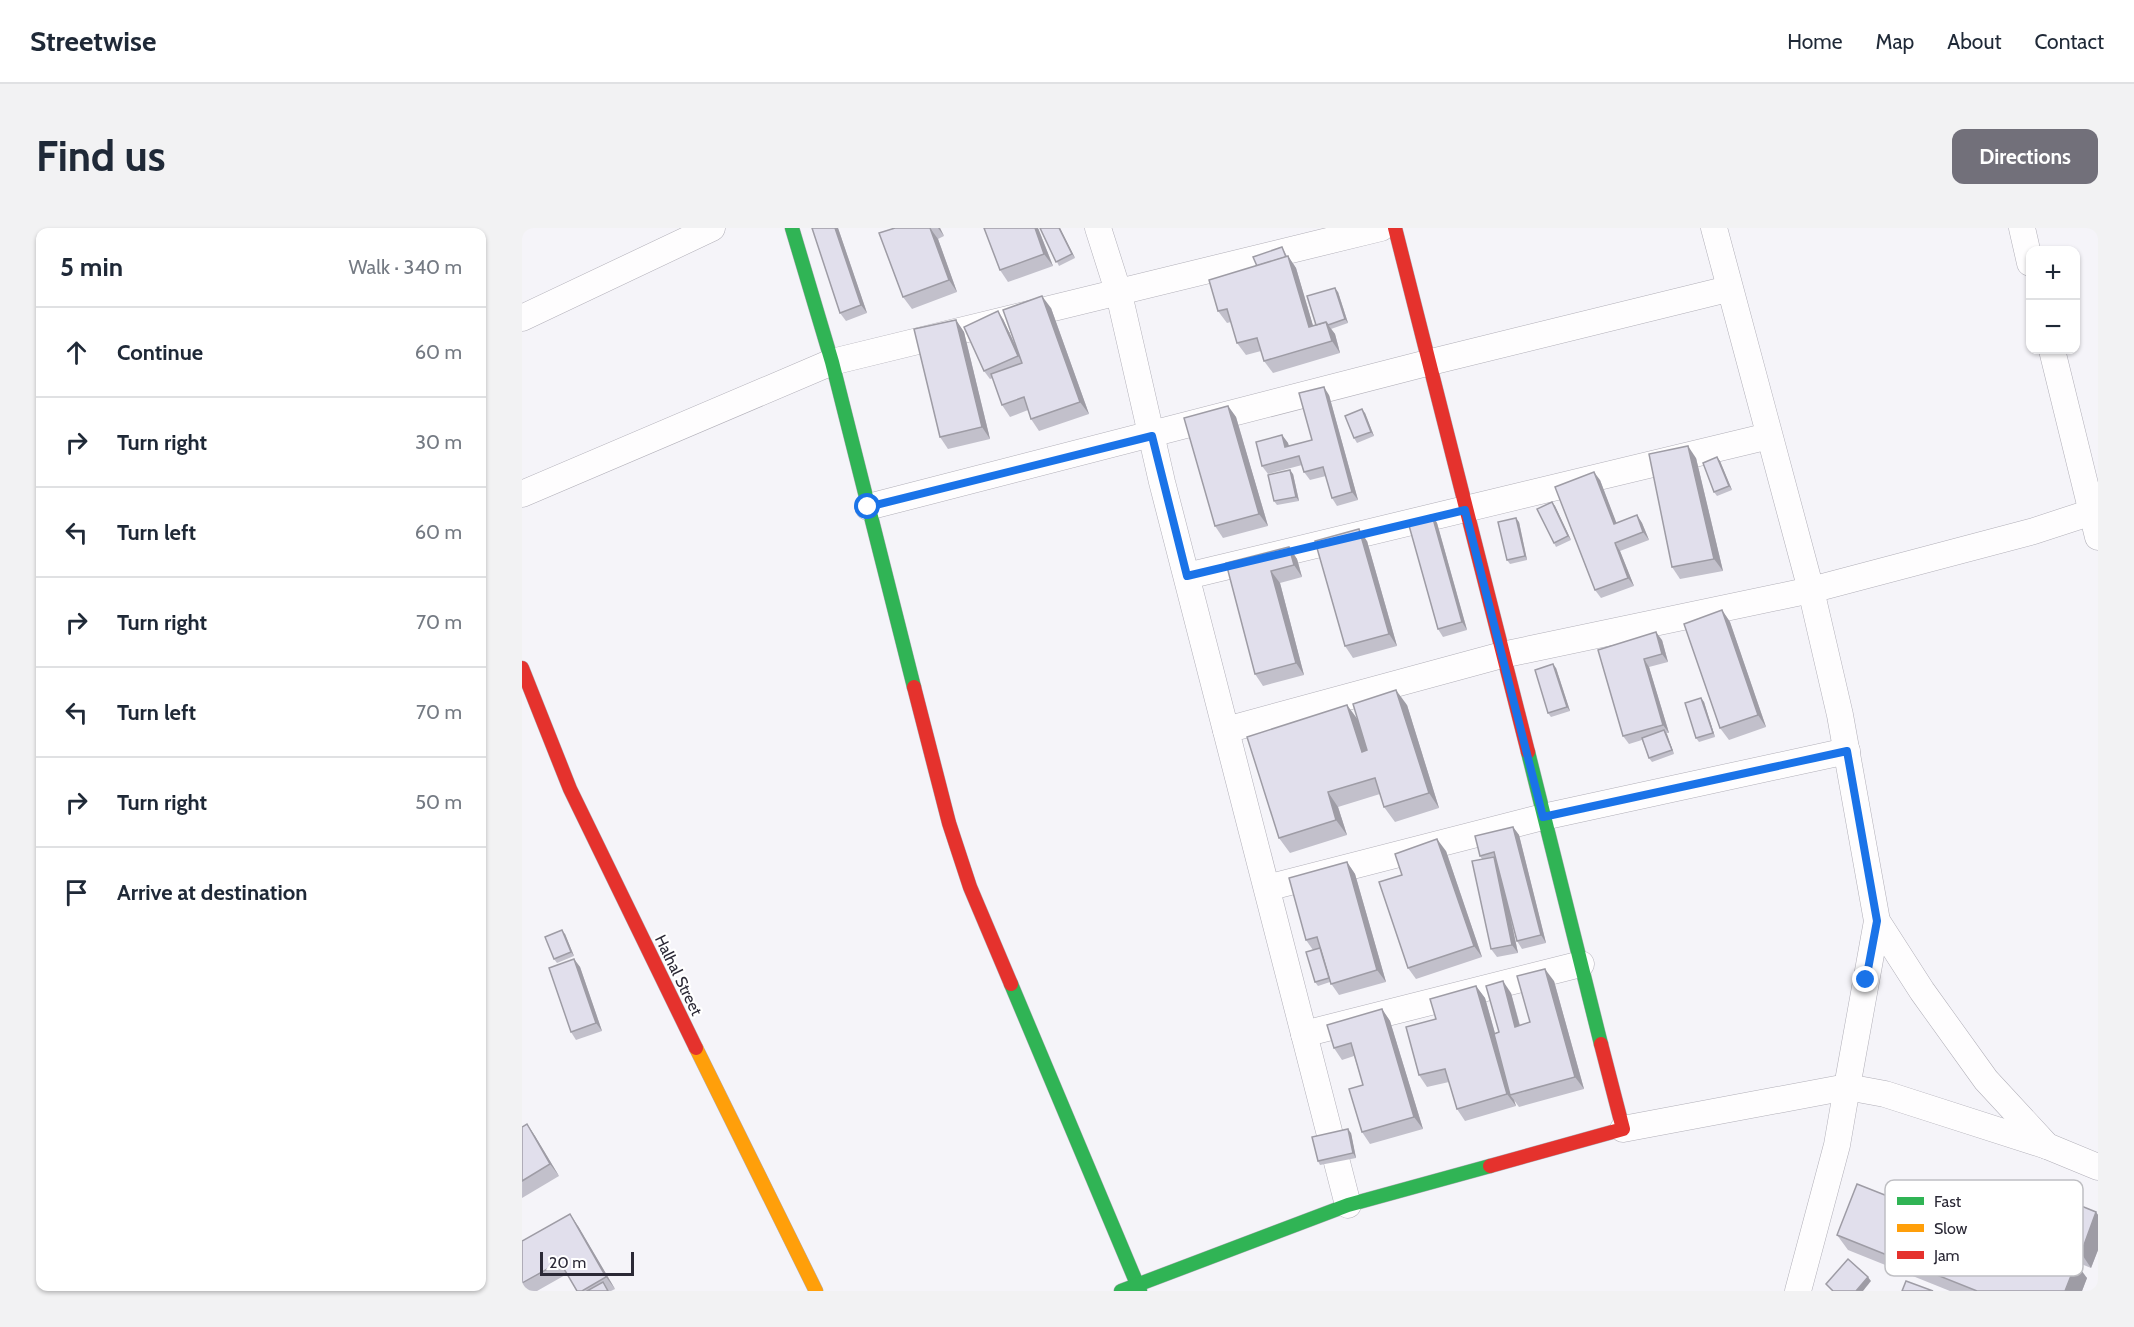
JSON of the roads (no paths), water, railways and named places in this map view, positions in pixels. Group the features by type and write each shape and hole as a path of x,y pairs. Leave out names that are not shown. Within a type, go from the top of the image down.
{"street":[{"path":"522,318 712,228"},
{"path":"792,228 832,362 949,823 970,887 1139,1288"},
{"path":"1098,228 1119,294 1187,576 1348,1205"},
{"path":"522,494 832,362 1119,294 1381,228"},
{"path":"1395,228 1427,363 1623,1130"},
{"path":"1714,228 1728,289 1811,590 1847,751 1877,921 1837,1145 1798,1291"},
{"path":"2029,229 2030,246"},
{"path":"868,507 1152,436 1427,363 1728,289"},
{"path":"2053,354 2095,510 2098,537"},
{"path":"1187,576 1769,436"},
{"path":"1226,730 1502,655 1811,590 2023,534 2095,510"},
{"name":"Halhal Street","path":"522,668 531,722 597,846 816,1291"},
{"path":"1267,888 1543,817 1847,751"},
{"path":"1877,921 1922,991 1986,1080 2047,1146"},
{"path":"1304,1034 1581,964"},
{"path":"1121,1291 1139,1288 1348,1205 1623,1130 1847,1087 1885,1094 2047,1146 2098,1167"}]}
